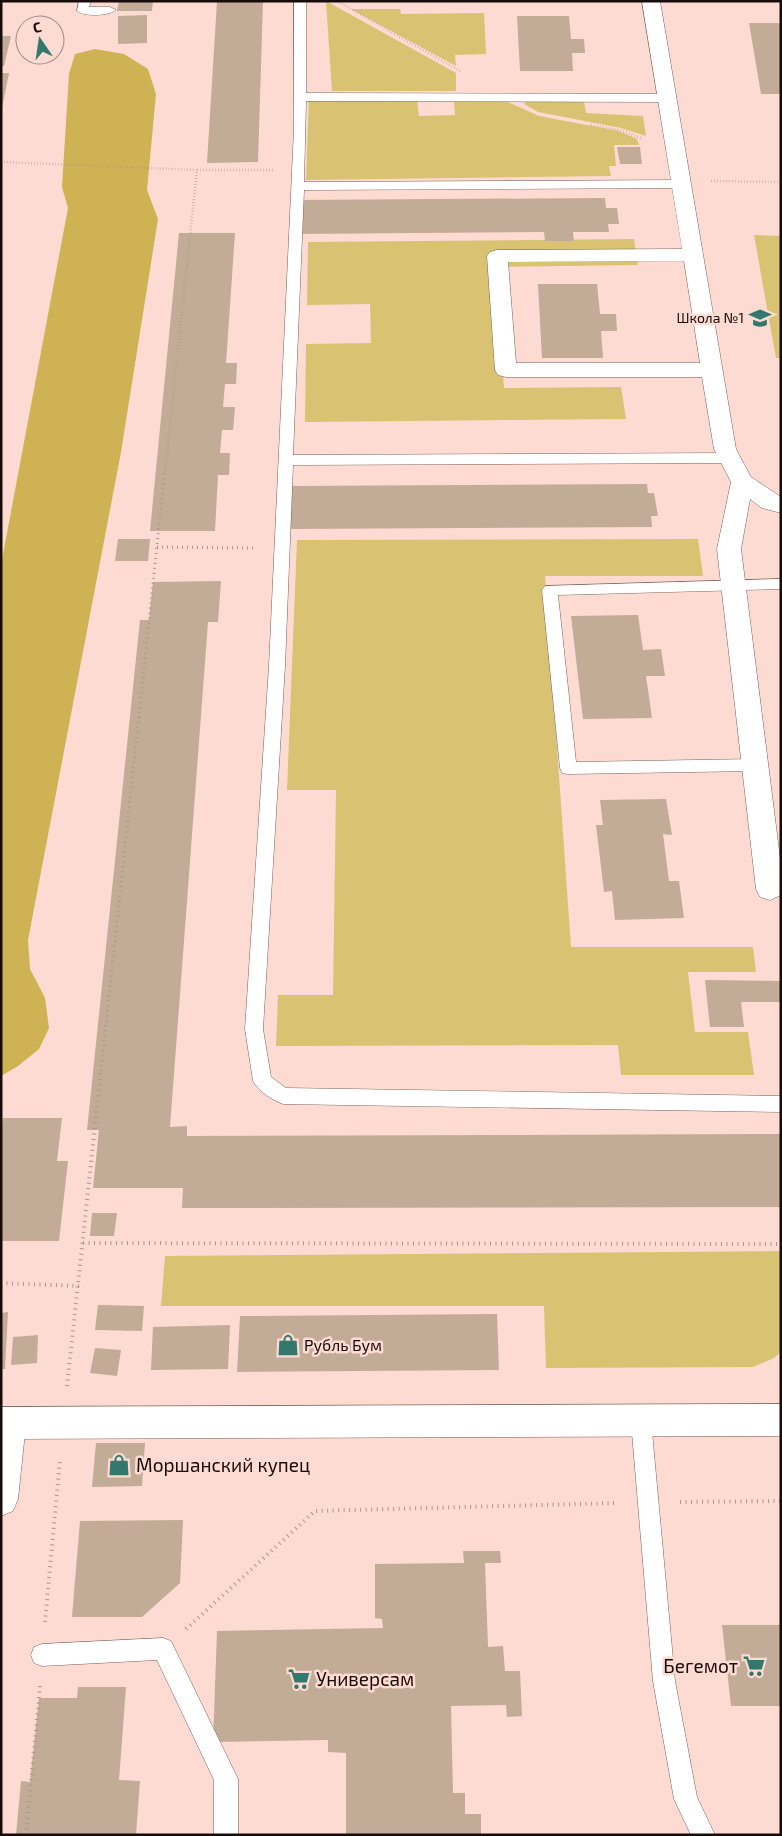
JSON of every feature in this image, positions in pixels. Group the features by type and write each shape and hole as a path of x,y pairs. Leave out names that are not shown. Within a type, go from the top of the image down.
{"street":[{"path":"651,1 725,449 742,482 770,502 781,505"},
{"path":"693,255 497,256 506,370 712,370"},
{"path":"742,482 729,549 770,889"},
{"path":"1,1499 6,1423 781,1420"}],"lane":[{"path":"84,1 83,11 110,10"},
{"path":"300,1 298,178 277,666 254,1029 262,1082 283,1096 781,1104"},
{"path":"300,97 667,98"},
{"path":"298,178 681,184"},
{"path":"286,460 730,458"},
{"path":"755,765 568,768 550,590 781,584"},
{"path":"641,1421 664,1682 686,1799 703,1835"},
{"path":"42,1655 163,1650 226,1779 226,1835"}],"path":[{"path":"1,162 197,170 298,178"},
{"path":"26,1835 63,1422 197,170"},
{"path":"704,181 781,182"},
{"path":"157,547 282,548"},
{"path":"83,1243 781,1244"},
{"path":"1,1283 79,1286"},
{"path":"163,1650 315,1511 647,1502 781,1501"}],"shaded area":[{"path":"326,1 456,73 456,91 332,91"},
{"path":"351,9 400,9 401,14 484,13 486,54 455,55 456,66"},
{"path":"95,49 124,54 148,69 156,94 147,190 158,219 121,452 28,940 30,969 45,998 49,1028 39,1049 18,1066 1,1076 1,565 68,208 62,187 69,74 75,54"},
{"path":"309,97 417,100 419,116 455,115 454,102 508,102 539,116 619,131 637,139 639,145 614,145 616,166 609,166 611,176 306,180"},
{"path":"526,102 584,102 586,113 643,116 646,136 621,128 538,112 524,104"},
{"path":"754,235 781,236 781,358 776,358"},
{"path":"634,239 638,265 495,267 504,388 621,387 626,419 305,422 306,344 371,343 370,304 307,305 308,242"},
{"path":"698,539 703,576 545,576 571,947 753,947 756,972 688,972 695,1032 748,1032 754,1075 621,1075 618,1045 276,1046 278,995 333,995 336,790 287,790 297,540"},
{"path":"781,1251 781,1352 774,1358 753,1367 546,1368 544,1306 161,1306 165,1256"}],"building":[{"path":"119,1 153,1 152,11 117,11"},
{"path":"217,1 263,1 258,162 207,163"},
{"path":"147,15 147,43 118,44 118,16"},
{"path":"517,16 569,16 571,39 584,39 585,53 572,53 573,71 520,71"},
{"path":"749,23 781,23 781,94 761,94"},
{"path":"1,36 11,36 4,66 1,66"},
{"path":"1,73 9,73 2,108 1,108"},
{"path":"617,147 640,147 642,164 620,164"},
{"path":"605,198 606,208 617,208 619,224 608,224 609,232 573,232 574,241 545,241 544,232 296,234 296,200"},
{"path":"179,233 235,233 226,363 237,363 236,384 225,384 223,407 235,407 233,430 222,430 220,453 230,453 229,475 218,475 215,531 150,531"},
{"path":"538,284 597,284 600,314 616,314 617,331 601,331 603,358 542,358"},
{"path":"647,484 648,493 654,493 658,516 651,516 652,527 288,529 289,486"},
{"path":"118,539 150,539 148,561 115,561"},
{"path":"221,581 218,622 208,622 170,1127 187,1126 187,1136 781,1134 781,1207 182,1208 183,1188 93,1188 99,1130 87,1130 140,620 149,620 153,582"},
{"path":"638,615 643,650 661,649 665,676 646,676 652,718 583,719 571,616"},
{"path":"666,799 672,835 663,834 669,881 679,881 684,918 615,920 612,891 604,892 596,825 603,825 600,800"},
{"path":"705,980 781,981 781,1002 741,1002 744,1027 710,1027"},
{"path":"3,1118 62,1118 57,1161 68,1161 59,1241 1,1241 1,1133"},
{"path":"92,1213 117,1213 114,1236 90,1236"},
{"path":"98,1305 144,1306 142,1331 95,1330"},
{"path":"8,1312 5,1369 1,1369 1,1313"},
{"path":"497,1314 499,1370 237,1372 240,1316"},
{"path":"230,1325 228,1369 151,1370 153,1327"},
{"path":"38,1335 37,1363 11,1365 13,1337"},
{"path":"95,1348 121,1350 117,1376 90,1373"},
{"name":"Моршанский купец","path":"96,1443 145,1443 142,1486 92,1487"},
{"path":"183,1520 180,1583 142,1617 72,1617 80,1521"},
{"path":"463,1551 500,1551 501,1563 485,1563 488,1647 503,1646 505,1671 520,1671 522,1716 507,1717 506,1705 451,1706 453,1793 465,1793 465,1814 481,1814 481,1835 346,1835 346,1753 328,1752 328,1740 213,1742 217,1631 383,1628 382,1619 375,1618 375,1564 464,1563"},
{"name":"Бегемот","path":"722,1625 781,1625 781,1706 731,1706"},
{"path":"78,1687 126,1687 119,1780 140,1781 136,1835 16,1835 21,1781 30,1782 39,1698 77,1698"}],"place":[{"name":"Школа №1","path":"760,318"},
{"name":"Рубль Бум","path":"288,1345"},
{"name":"Моршанский купец","path":"119,1465"},
{"name":"Бегемот","path":"754,1666"},
{"name":"Универсам","path":"299,1679"}]}
